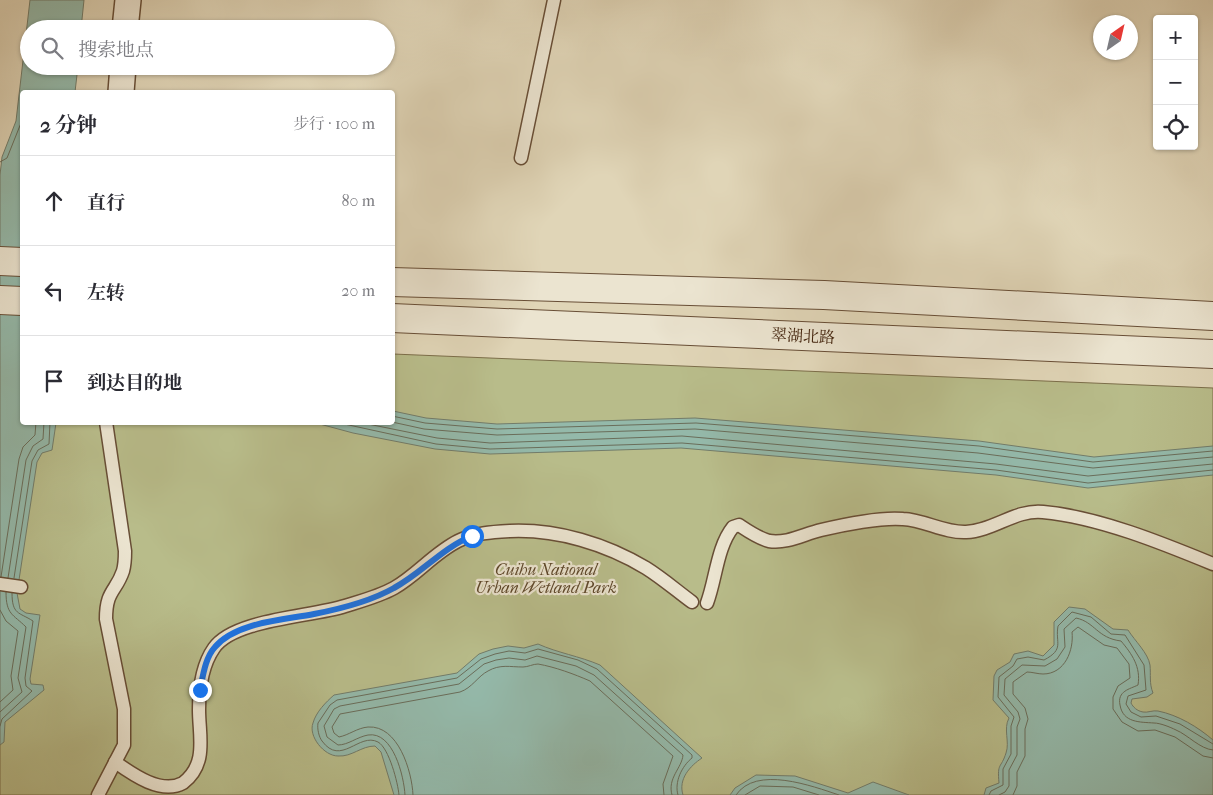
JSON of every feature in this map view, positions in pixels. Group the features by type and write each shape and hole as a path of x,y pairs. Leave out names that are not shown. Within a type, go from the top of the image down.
{"street":[{"path":"126,20 128,0"},
{"path":"121,90 122,75"},
{"path":"0,261 20,262"},
{"path":"395,282 824,295 1213,316"},
{"path":"0,300 20,301"},
{"name":"翠湖北路","path":"395,318 1213,354"}],"lane":[{"path":"521,158 554,0"},
{"path":"98,795 124,745 124,709 106,619 106,604 123,571 125,550 106,427"},
{"path":"707,603 723,543 733,527 739,526 760,537 782,542 821,530 888,519 905,519 934,527 967,532 984,528 1016,515 1042,512 1103,525 1174,548 1213,564"},
{"path":"115,762 139,779 158,787 170,788 182,784 191,775 201,755 199,712 205,668 214,648 227,636 280,619 346,606 393,589 441,552 472,536 527,530 549,532 582,540 621,554 647,569 692,602"},
{"path":"0,584 21,586"}],"green space":[{"name":"Cuihu National Urban Wetland Park","path":"0,340 20,415 20,425 395,425 395,354 1213,388 1213,795 0,795"}],"water":[{"path":"30,0 84,0 82,20 28,20"},
{"path":"21,75 77,75 75,90 20,90 20,425 56,425 52,450 42,453 37,462 17,593 20,609 26,613 40,615 30,679 31,684 43,685 44,690 5,722 4,742 0,745 0,175 2,157 16,121"},
{"path":"395,411 426,418 497,424 695,418 979,441 1094,457 1213,446 1213,475 1088,488 996,475 681,448 490,454 435,449 353,433 323,425 395,425"},
{"path":"1069,607 1085,609 1113,629 1128,630 1144,652 1150,665 1153,693 1147,697 1132,699 1131,703 1134,707 1143,712 1158,711 1173,715 1194,726 1213,740 1213,795 984,795 986,788 999,783 999,768 1007,749 1007,722 1009,718 993,700 994,676 997,670 1010,662 1014,654 1028,651 1043,656 1054,645 1054,622"},
{"path":"538,644 600,665 702,758 686,774 682,784 683,795 394,795 381,752 375,746 370,746 348,755 338,756 327,753 315,739 312,728 314,719 334,695 457,673 479,654 508,646 524,648"},
{"path":"756,775 795,776 848,793 873,782 909,795 730,795 735,788"}],"route":[{"path":"200,690 205,668 214,648 227,636 280,619 346,606 393,589 414,575 441,552 458,541 472,536"}]}
